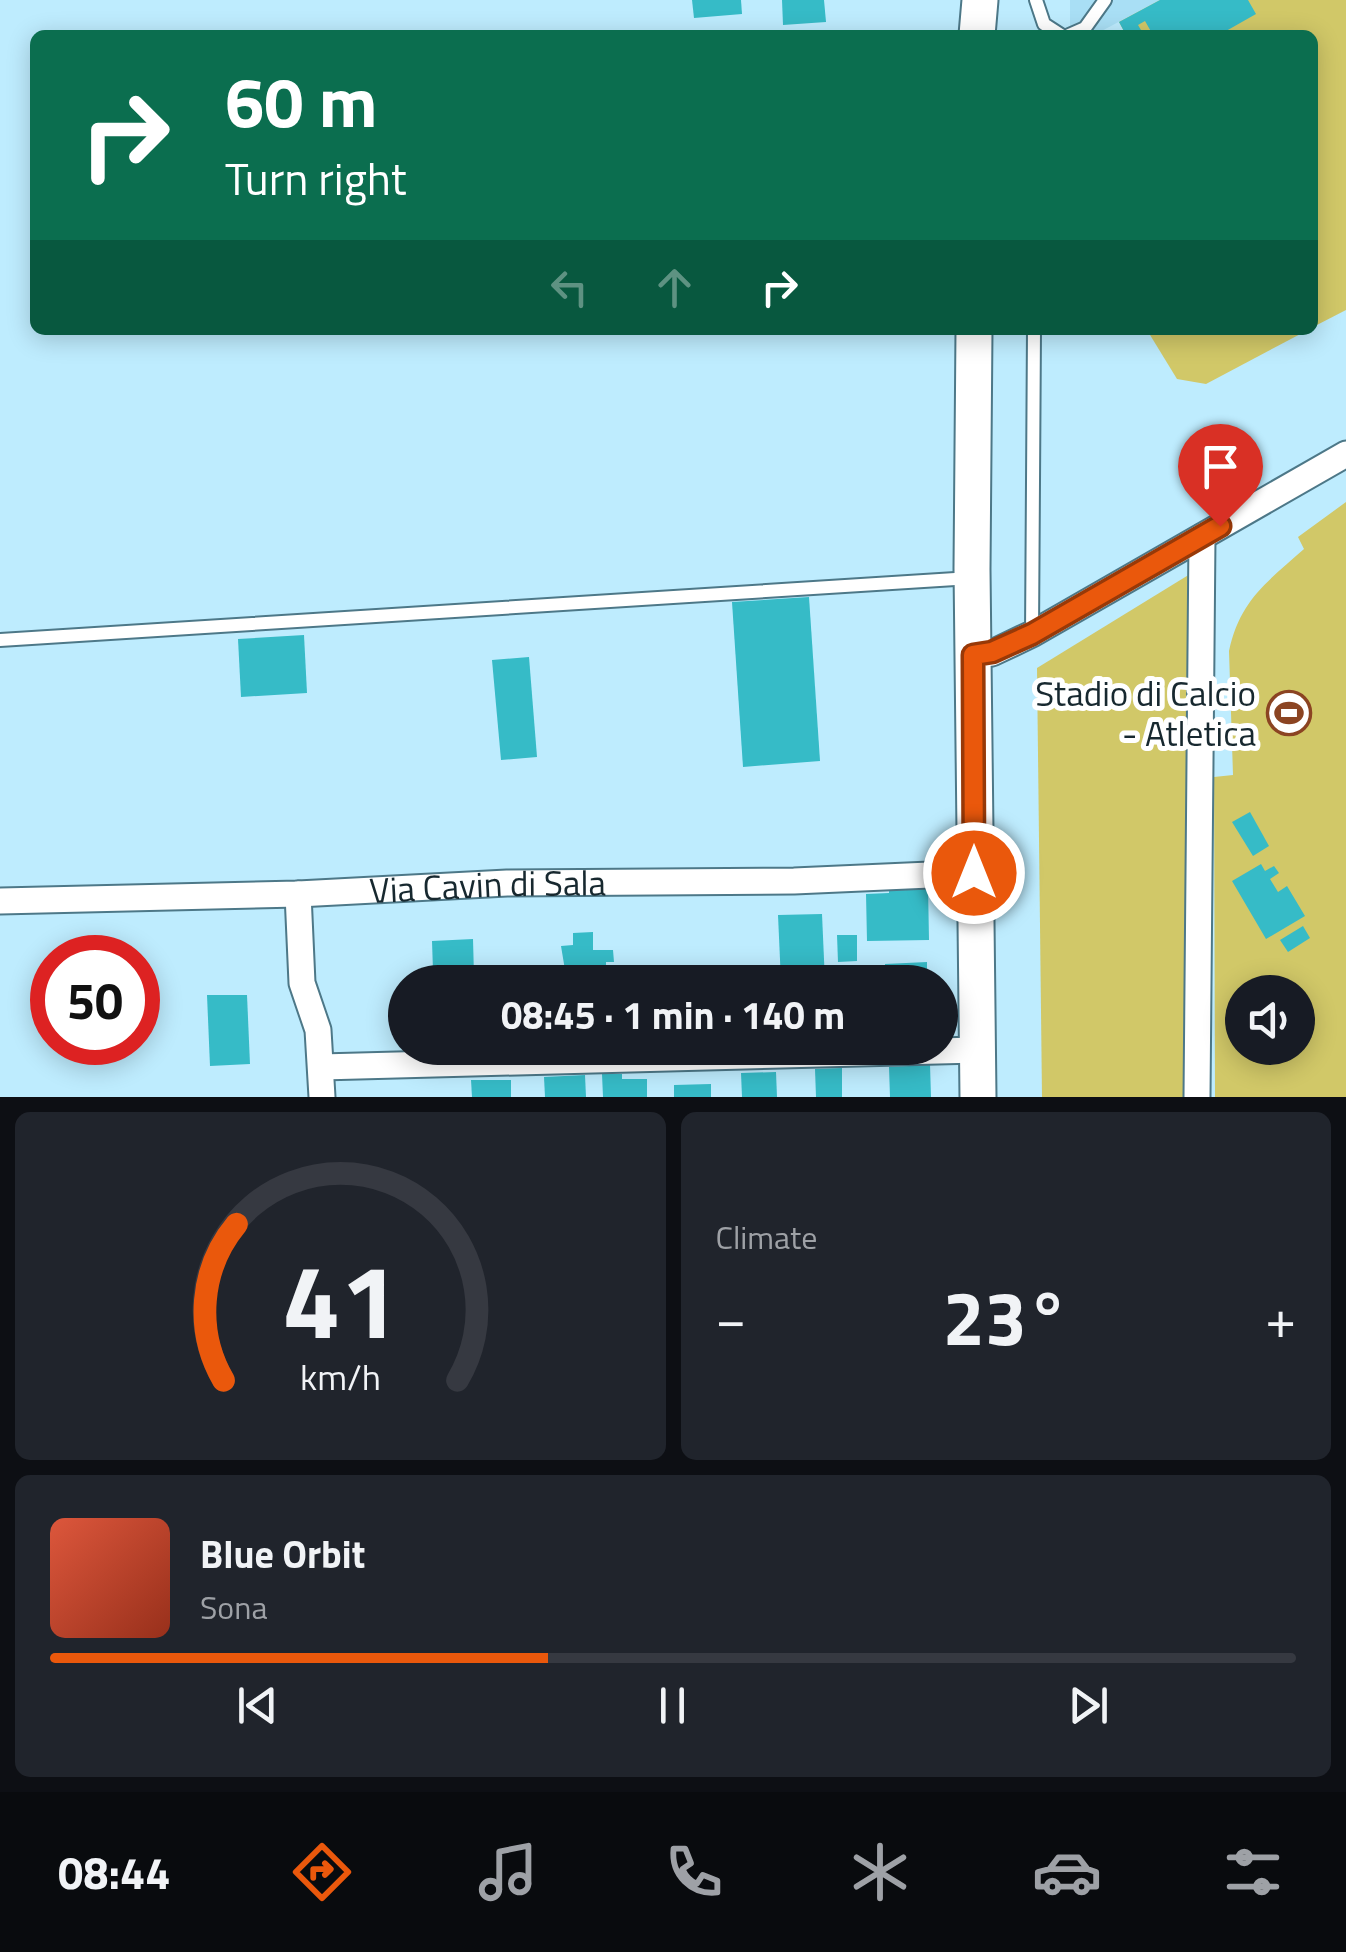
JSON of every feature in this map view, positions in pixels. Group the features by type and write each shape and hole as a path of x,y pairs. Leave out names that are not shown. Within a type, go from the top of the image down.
{"main road":[{"path":"974,335 972,578 978,1097"}],"street":[{"path":"973,655 992,652 1032,634 1346,454"},
{"path":"1197,1097 1202,537"},
{"name":"Via Cavin di Sala","path":"0,901 974,873"},
{"path":"298,894 302,983 318,1030 322,1097"},
{"path":"321,1067 976,1050"}],"lane":[{"path":"1035,30 1036,0"},
{"path":"1036,0 1044,24 1054,30"},
{"path":"1081,30 1105,0"},
{"path":"1032,634 1034,335"},
{"path":"0,640 972,578"}],"shaded area":[{"path":"1070,0 1160,0 1103,30 1070,30"},
{"path":"1160,0 1346,0 1346,310 1318,324 1318,30 1123,30 1119,22"},
{"path":"1150,335 1299,335 1206,384 1177,379"},
{"name":"Stadio di Calcio - Atletica","path":"1346,502 1346,1097 1215,1097 1214,777 1233,775 1229,651 1248,605 1304,549 1298,537"},
{"path":"1195,571 1196,1097 1042,1097 1037,668"}],"building":[{"path":"692,0 741,0 742,14 694,18"},
{"path":"782,0 824,0 826,22 783,25"},
{"path":"1160,0 1248,0 1256,14 1228,30 1150,30 1145,21 1138,25 1141,30 1123,30 1119,22"},
{"path":"809,597 820,761 743,767 732,602"},
{"path":"304,635 307,693 241,697 238,639"},
{"path":"529,657 537,757 501,760 492,660"},
{"path":"1250,812 1269,846 1253,856 1232,822"},
{"path":"1261,864 1265,871 1274,866 1279,873 1270,879 1278,892 1287,886 1305,916 1266,939 1232,881"},
{"path":"928,886 929,940 867,941 866,894 889,893 889,887"},
{"path":"822,914 824,965 780,965 778,915"},
{"path":"1303,926 1310,938 1288,952 1280,940"},
{"path":"593,932 593,950 613,950 614,962 564,965 561,946 573,945 573,933"},
{"path":"837,935 857,935 857,961 838,962"},
{"path":"473,939 474,965 433,965 432,941"},
{"path":"927,962 927,965 885,964"},
{"path":"207,995 247,995 250,1064 210,1066"},
{"path":"930,1065 931,1097 890,1097 889,1067"},
{"path":"842,1068 842,1097 816,1097 815,1069"},
{"path":"776,1072 777,1097 742,1097 741,1073"},
{"path":"602,1074 647,1079 647,1097 603,1097"},
{"path":"585,1075 586,1097 545,1097 544,1077"},
{"path":"471,1080 511,1080 511,1097 472,1097"},
{"path":"711,1084 711,1097 674,1097 674,1085"}],"place":[{"name":"Stadio di Calcio - Atletica","path":"1289,713"}],"route":[{"path":"974,873 973,655 992,652 1032,634 1220,526"}]}
